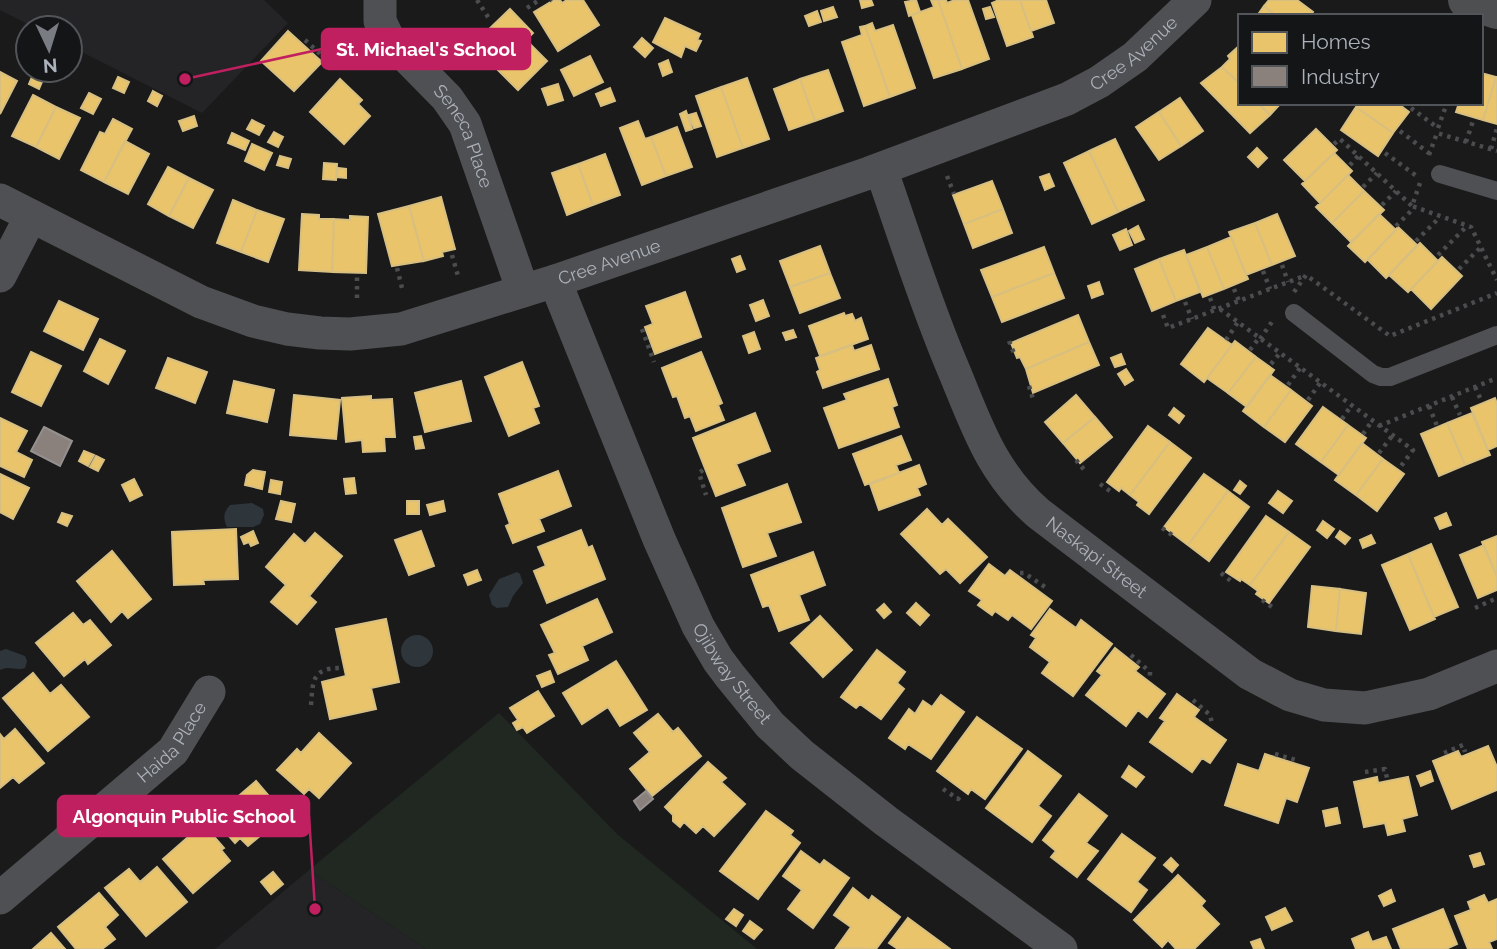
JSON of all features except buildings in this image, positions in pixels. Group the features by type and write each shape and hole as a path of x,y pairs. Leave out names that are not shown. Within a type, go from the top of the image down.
{"main road":[{"path":"1467,0 1497,10"}],"street":[{"name":"Seneca Place","path":"380,0 380,21 388,38 447,98 465,124 523,290"},
{"name":"Cree Avenue","path":"0,201 201,302 253,321 287,329 350,334 401,329 555,281 881,169 1066,99 1099,82 1135,58 1195,0"},
{"name":"Naskapi Street","path":"881,169 932,316 977,429 994,461 1038,513 1250,674 1298,698 1324,705 1365,708 1427,694 1497,666"},
{"path":"0,276 31,216"},
{"name":"Ojibway Street","path":"555,281 659,539 698,626 730,676 770,725 802,755 903,833 1062,949"},
{"name":"Haida Place","path":"0,898 173,751 209,692"}],"lane":[{"path":"1440,174 1497,191"},
{"path":"1293,304 1373,374 1381,377 1390,377 1497,335"}],"path":[{"path":"477,0 490,20"},
{"path":"527,8 540,0"},
{"path":"305,40 331,64"},
{"path":"1410,108 1438,131 1447,105"},
{"path":"1466,142 1473,121"},
{"path":"1491,149 1497,128"},
{"path":"1400,131 1430,154"},
{"path":"1334,144 1340,139 1413,207 1396,226"},
{"path":"1385,153 1421,179"},
{"path":"1350,164 1358,156"},
{"path":"1363,187 1377,173"},
{"path":"947,176 954,194"},
{"path":"1382,205 1396,191"},
{"path":"1416,241 1441,216"},
{"path":"1438,255 1468,225"},
{"path":"1459,269 1481,247"},
{"path":"452,255 458,276"},
{"path":"1282,265 1288,282"},
{"path":"397,268 403,292"},
{"path":"1263,271 1270,289"},
{"path":"357,298 358,275"},
{"path":"1163,315 1168,328 1307,275"},
{"path":"1307,275 1390,336 1497,293"},
{"path":"1293,304 1307,275"},
{"path":"1234,289 1239,301"},
{"path":"1210,298 1217,310 1413,450 1402,466"},
{"path":"1185,302 1192,319"},
{"path":"1250,350 1276,318"},
{"path":"1226,340 1238,323"},
{"path":"642,329 654,362"},
{"path":"1009,341 1015,356"},
{"path":"1271,364 1280,353"},
{"path":"1287,385 1300,368"},
{"path":"1379,426 1497,378"},
{"path":"1308,400 1320,383"},
{"path":"1029,386 1033,399"},
{"path":"1475,387 1482,402"},
{"path":"1452,396 1460,415"},
{"path":"1342,419 1351,406"},
{"path":"1429,406 1437,426"},
{"path":"1363,433 1372,421"},
{"path":"1379,453 1392,436"},
{"path":"1076,460 1086,472"},
{"path":"703,470 699,472 699,478 706,495"},
{"path":"1100,484 1113,493"},
{"path":"1162,528 1172,535"},
{"path":"1020,573 1045,587"},
{"path":"1221,573 1232,582"},
{"path":"1475,608 1497,598"},
{"path":"1262,600 1272,607"},
{"path":"1131,655 1150,672 1150,677"},
{"path":"311,705 314,678 319,672 341,668"},
{"path":"1192,700 1210,715 1212,723"},
{"path":"1444,752 1463,745 1465,752"},
{"path":"1275,754 1296,760"},
{"path":"1365,772 1385,769 1387,778"},
{"path":"943,789 958,799 962,794"}],"shaded area":[{"path":"0,0 264,0 288,23 202,113 84,53 84,14 14,14 14,17 0,10"},
{"path":"252,503 263,509 264,515 260,524 253,527 227,527 224,516 230,505"},
{"path":"517,572 523,583 508,607 497,608 492,605 489,595 499,579"},
{"path":"417,635 428,640 433,651 428,662 417,667 406,662 401,651 406,640"},
{"path":"6,649 25,656 25,668 0,670 0,651"},
{"path":"499,713 617,834 757,949 426,949 309,870"},
{"path":"309,870 426,949 215,949"}],"place":[{"name":"St. Michael's School","path":"185,79"},
{"name":"Algonquin Public School","path":"315,909"}]}
